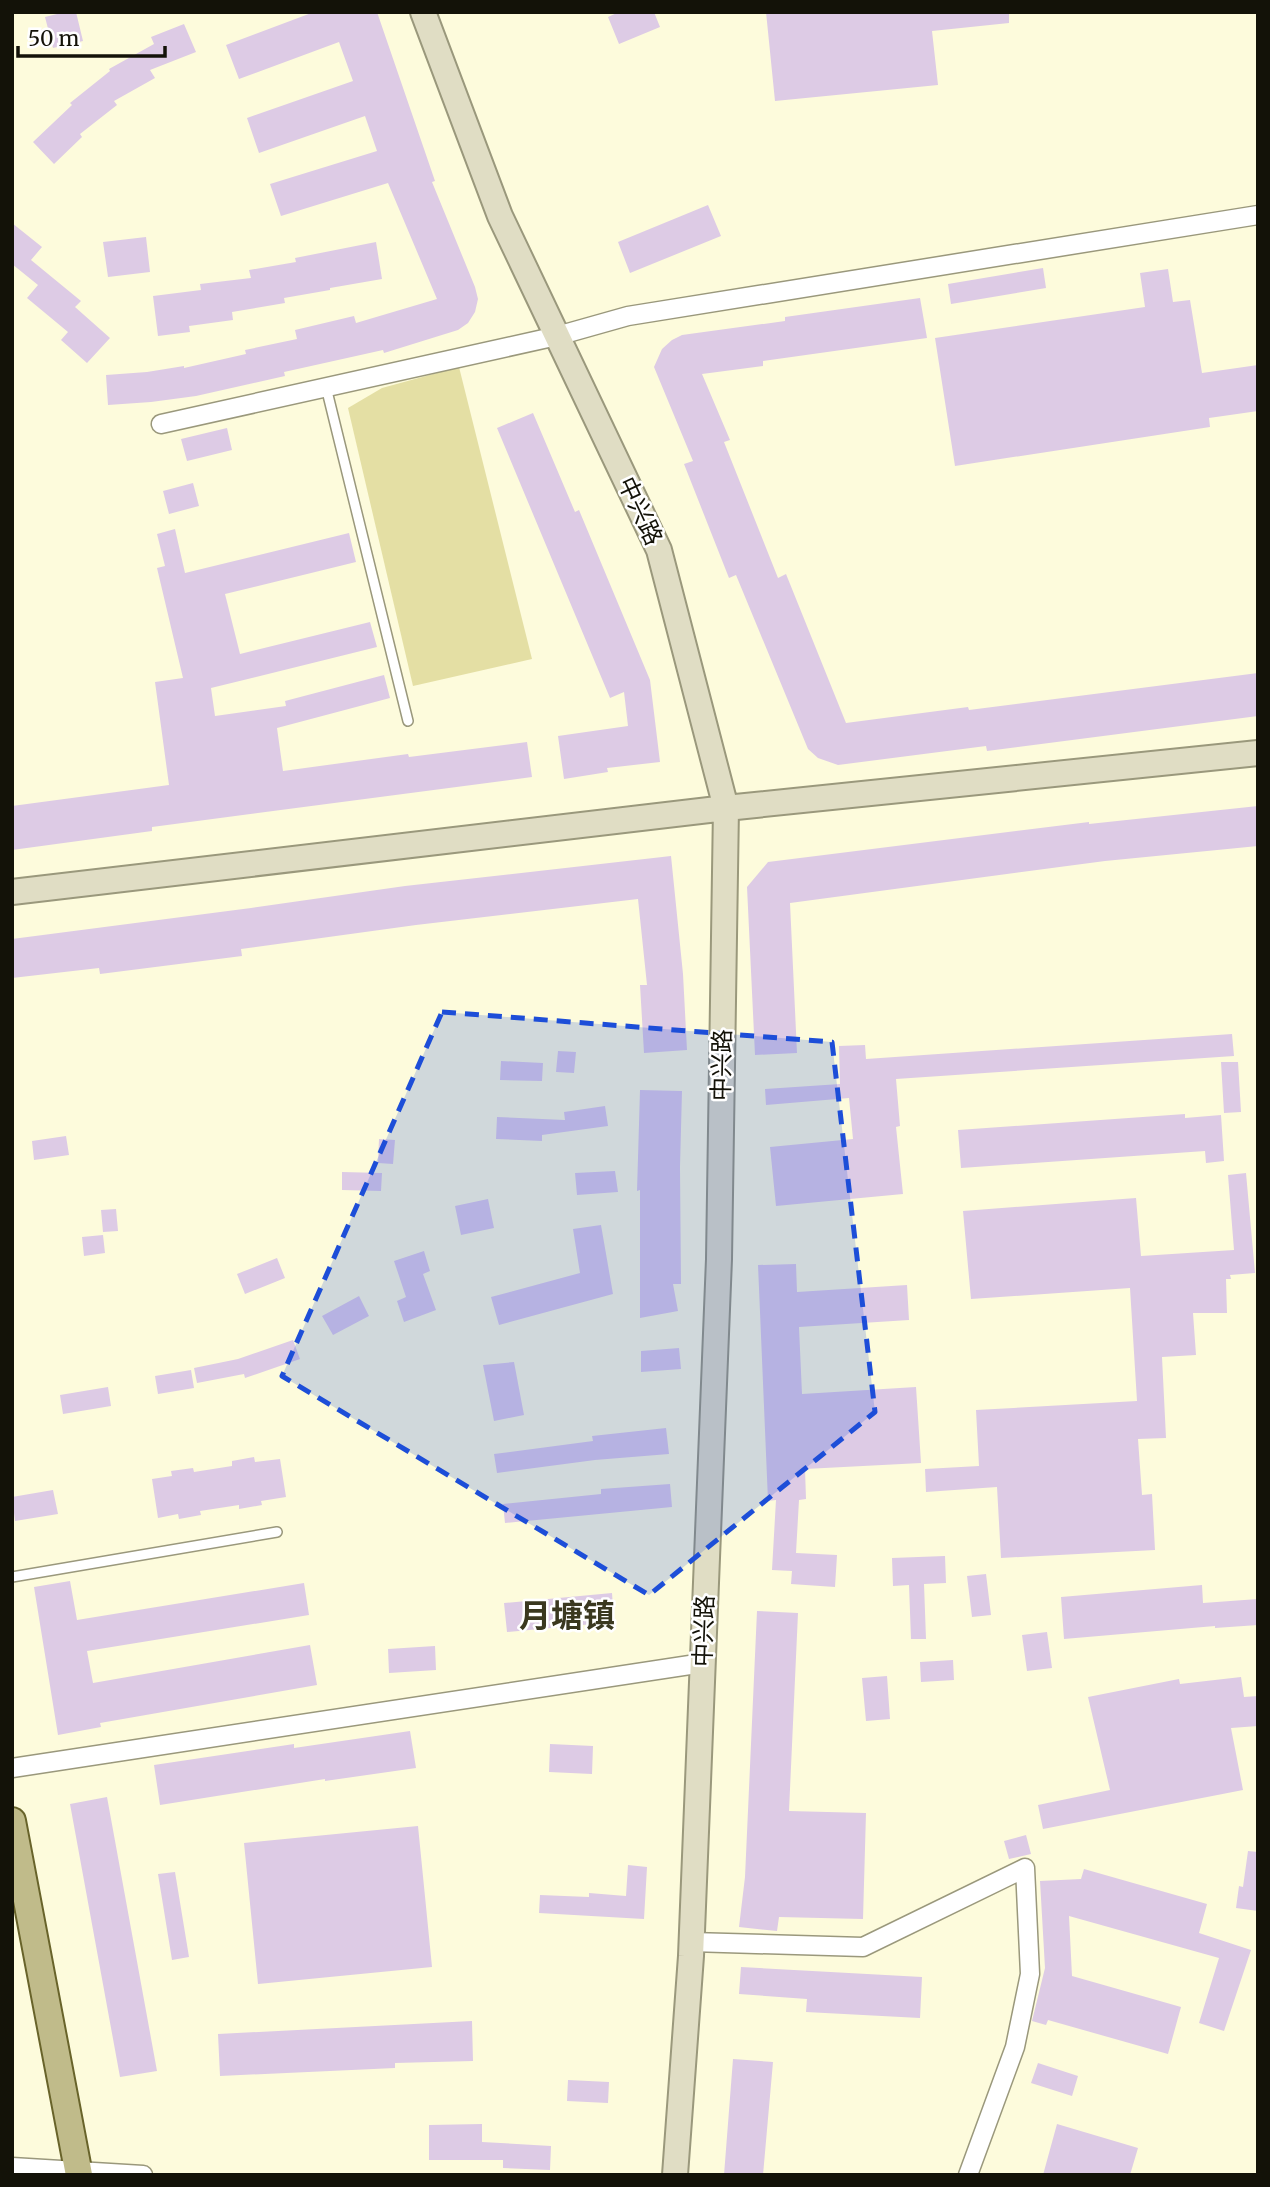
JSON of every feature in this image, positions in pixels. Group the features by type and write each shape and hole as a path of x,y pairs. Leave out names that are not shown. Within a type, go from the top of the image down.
{"main road":[{"name":"中兴路","path":"423,12 500,216 659,550 726,808 719,1259 691,1942 675,2175"},
{"path":"12,892 726,808 1258,753"},
{"path":"12,1821 79,2173"}],"street":[{"path":"160,424 557,336 628,316 1258,215"},
{"path":"12,1768 703,1663"},
{"path":"691,1942 863,1947 1025,1868 1030,1974 1014,2047 968,2175"},
{"path":"12,2167 143,2175"}],"lane":[{"path":"326,387 408,721"},
{"path":"12,1577 277,1532"}],"highlighted area":[{"path":"442,1012 832,1042 875,1412 649,1595 282,1376"}],"shaded area":[{"path":"459,367 532,659 413,686 348,408 382,388"}],"building":[{"path":"76,12 83,41 53,48 45,17"},
{"path":"314,12 377,12 435,181 432,182 475,287 478,299 475,312 468,323 458,330 384,353 383,350 284,372 285,376 196,396 108,405 106,375 184,368 246,354 245,350 297,339 295,330 354,316 356,323 437,299 388,183 281,216 270,184 377,151 365,116 259,153 247,118 353,81 339,42 239,79 226,45"},
{"path":"619,12 654,12 660,27 619,44 608,17"},
{"path":"766,12 1009,12 1009,23 932,31 938,85 775,101"},
{"path":"184,24 196,52 150,70 155,78 114,101 117,105 80,134 82,137 54,164 33,142 72,105 70,103 110,71 109,69 154,44 151,37"},
{"path":"708,205 721,236 630,273 618,242"},
{"path":"12,223 42,247 31,260 81,301 75,307 110,338 87,363 61,340 68,332 27,298 38,285 12,264"},
{"path":"146,237 150,272 108,277 103,242"},
{"path":"376,242 382,279 284,298 285,303 232,312 233,320 189,326 190,332 158,336 153,296 201,290 200,284 251,278 249,270 296,262 295,258"},
{"path":"1043,268 1046,288 951,304 948,284"},
{"path":"1168,269 1173,302 1190,300 1202,373 1258,365 1258,411 1209,418 1210,427 955,466 935,338 1145,307 1140,273"},
{"path":"920,298 927,338 763,361 763,366 702,374 730,440 724,442 778,578 786,574 846,723 1258,673 1258,716 987,751 986,746 838,765 818,758 808,749 736,575 729,578 684,464 693,461 654,367 662,349 682,335"},
{"path":"533,413 575,512 579,510 650,680 660,762 607,768 608,772 564,779 558,736 628,726 624,692 610,698 497,428"},
{"path":"227,428 232,450 187,461 181,439"},
{"path":"193,483 199,506 169,514 163,491"},
{"path":"175,529 185,573 349,533 356,562 225,594 240,654 370,622 377,647 211,688 215,716 286,706 285,701 384,675 390,698 277,728 283,771 408,754 409,757 527,742 532,777 152,827 152,831 12,850 12,806 169,785 155,682 183,678 157,568 165,566 157,534"},
{"path":"1258,806 1258,846 1105,861 790,903 797,1053 755,1055 747,887 768,862 1089,822"},
{"path":"671,856 683,974 687,1050 644,1053 640,985 647,985 638,899 241,949 242,956 100,974 99,968 12,978 12,939 405,886"},
{"path":"1232,1034 1234,1056 896,1079 900,1126 896,1127 903,1194 776,1206 770,1147 853,1139 849,1098 766,1105 765,1089 840,1084 839,1046 865,1045 866,1059"},
{"path":"558,1051 576,1052 574,1073 556,1072"},
{"path":"501,1061 543,1063 542,1081 500,1080"},
{"path":"1221,1062 1238,1062 1241,1112 1224,1113"},
{"path":"640,1090 682,1091 681,1284 673,1284 678,1311 640,1318 640,1190 637,1191"},
{"path":"605,1106 608,1126 542,1135 542,1141 496,1139 497,1117 565,1120 564,1112"},
{"path":"1185,1114 1185,1118 1221,1115 1224,1161 1206,1163 1205,1151 961,1168 958,1130"},
{"path":"66,1136 69,1155 34,1160 32,1141"},
{"path":"379,1139 395,1140 393,1164 378,1163"},
{"path":"615,1171 618,1192 577,1195 575,1173"},
{"path":"342,1172 382,1173 381,1191 342,1190"},
{"path":"1246,1173 1255,1273 1230,1275 1231,1279 1226,1279 1227,1313 1193,1313 1196,1355 1162,1357 1166,1438 1138,1439 1142,1495 1152,1494 1155,1550 1001,1558 997,1487 926,1492 925,1469 979,1466 976,1410 1137,1401 1130,1288 971,1299 963,1211 1136,1198 1141,1256 1234,1250 1228,1175"},
{"path":"488,1199 494,1228 461,1235 455,1206"},
{"path":"116,1209 118,1231 103,1232 101,1210"},
{"path":"601,1225 613,1294 499,1325 491,1297 580,1273 573,1229"},
{"path":"103,1235 105,1253 84,1256 82,1237"},
{"path":"424,1251 430,1271 423,1274 436,1310 404,1322 397,1301 406,1297 394,1261"},
{"path":"277,1258 285,1278 245,1294 237,1274"},
{"path":"796,1264 797,1292 907,1285 909,1320 799,1327 802,1394 916,1387 921,1463 805,1469 806,1499 799,1500 796,1553 837,1555 835,1587 791,1584 792,1571 772,1570 776,1500 768,1501 758,1265"},
{"path":"359,1296 369,1316 333,1335 322,1316"},
{"path":"293,1340 300,1359 245,1378 244,1374 197,1383 194,1368 238,1359"},
{"path":"679,1348 681,1369 641,1372 641,1351"},
{"path":"514,1362 524,1415 494,1421 483,1365"},
{"path":"191,1370 194,1388 158,1394 155,1376"},
{"path":"108,1387 111,1406 63,1414 60,1395"},
{"path":"666,1428 669,1454 595,1460 497,1473 494,1454 593,1441 592,1436"},
{"path":"254,1457 255,1462 280,1459 286,1497 261,1501 262,1505 239,1509 239,1505 200,1511 201,1515 179,1519 178,1514 158,1518 152,1479 172,1476 171,1471 193,1468 194,1472 232,1466 232,1461"},
{"path":"670,1484 672,1507 505,1523 503,1504 601,1494 601,1489"},
{"path":"53,1490 58,1514 15,1521 12,1497"},
{"path":"945,1556 946,1583 924,1584 926,1639 911,1639 909,1585 893,1586 892,1558"},
{"path":"986,1574 991,1615 972,1617 967,1576"},
{"path":"70,1581 77,1620 304,1583 309,1615 87,1651 93,1683 310,1645 317,1685 100,1723 101,1727 58,1735 34,1587"},
{"path":"1202,1585 1203,1603 1258,1599 1258,1625 1064,1639 1061,1597"},
{"path":"612,1593 614,1622 507,1632 504,1603"},
{"path":"757,1611 798,1613 789,1811 866,1813 863,1919 779,1917 777,1931 739,1927 745,1877"},
{"path":"1047,1632 1052,1668 1027,1671 1022,1635"},
{"path":"435,1646 436,1670 389,1673 388,1649"},
{"path":"953,1660 954,1680 921,1682 920,1662"},
{"path":"887,1676 890,1719 866,1721 862,1678"},
{"path":"1241,1677 1244,1697 1258,1696 1258,1726 1231,1728 1243,1790 1043,1829 1038,1805 1110,1790 1088,1697 1179,1679 1180,1684"},
{"path":"410,1731 416,1768 325,1779 160,1805 154,1765 294,1744 294,1748"},
{"path":"550,1744 593,1746 592,1774 549,1772"},
{"path":"107,1797 157,2071 120,2077 70,1804"},
{"path":"418,1826 432,1967 258,1984 244,1843"},
{"path":"1026,1835 1031,1854 1009,1859 1004,1841"},
{"path":"1248,1851 1258,1852 1258,1911 1236,1908 1239,1886 1243,1887"},
{"path":"628,1865 647,1867 644,1919 539,1913 540,1895 589,1897 589,1893 626,1896"},
{"path":"1084,1869 1207,1904 1199,1933 1251,1950 1224,2031 1199,2023 1219,1958 1069,1916 1072,1976 1181,2007 1168,2054 1048,2020 1046,2025 1032,2021 1045,1968 1040,1881 1081,1879"},
{"path":"175,1872 189,1957 172,1960 158,1874"},
{"path":"741,1967 922,1977 920,2018 806,2012 807,1999 739,1994"},
{"path":"472,2021 473,2061 395,2063 395,2068 220,2076 218,2034"},
{"path":"733,2059 773,2062 763,2175 724,2175"},
{"path":"1038,2063 1078,2076 1072,2096 1031,2083"},
{"path":"568,2080 609,2082 608,2103 567,2101"},
{"path":"482,2124 482,2142 551,2146 550,2170 503,2168 503,2160 429,2160 429,2125"},
{"path":"1057,2124 1138,2148 1130,2175 1043,2175"}],"district":[{"name":"月塘镇","path":"567,1616"}]}
